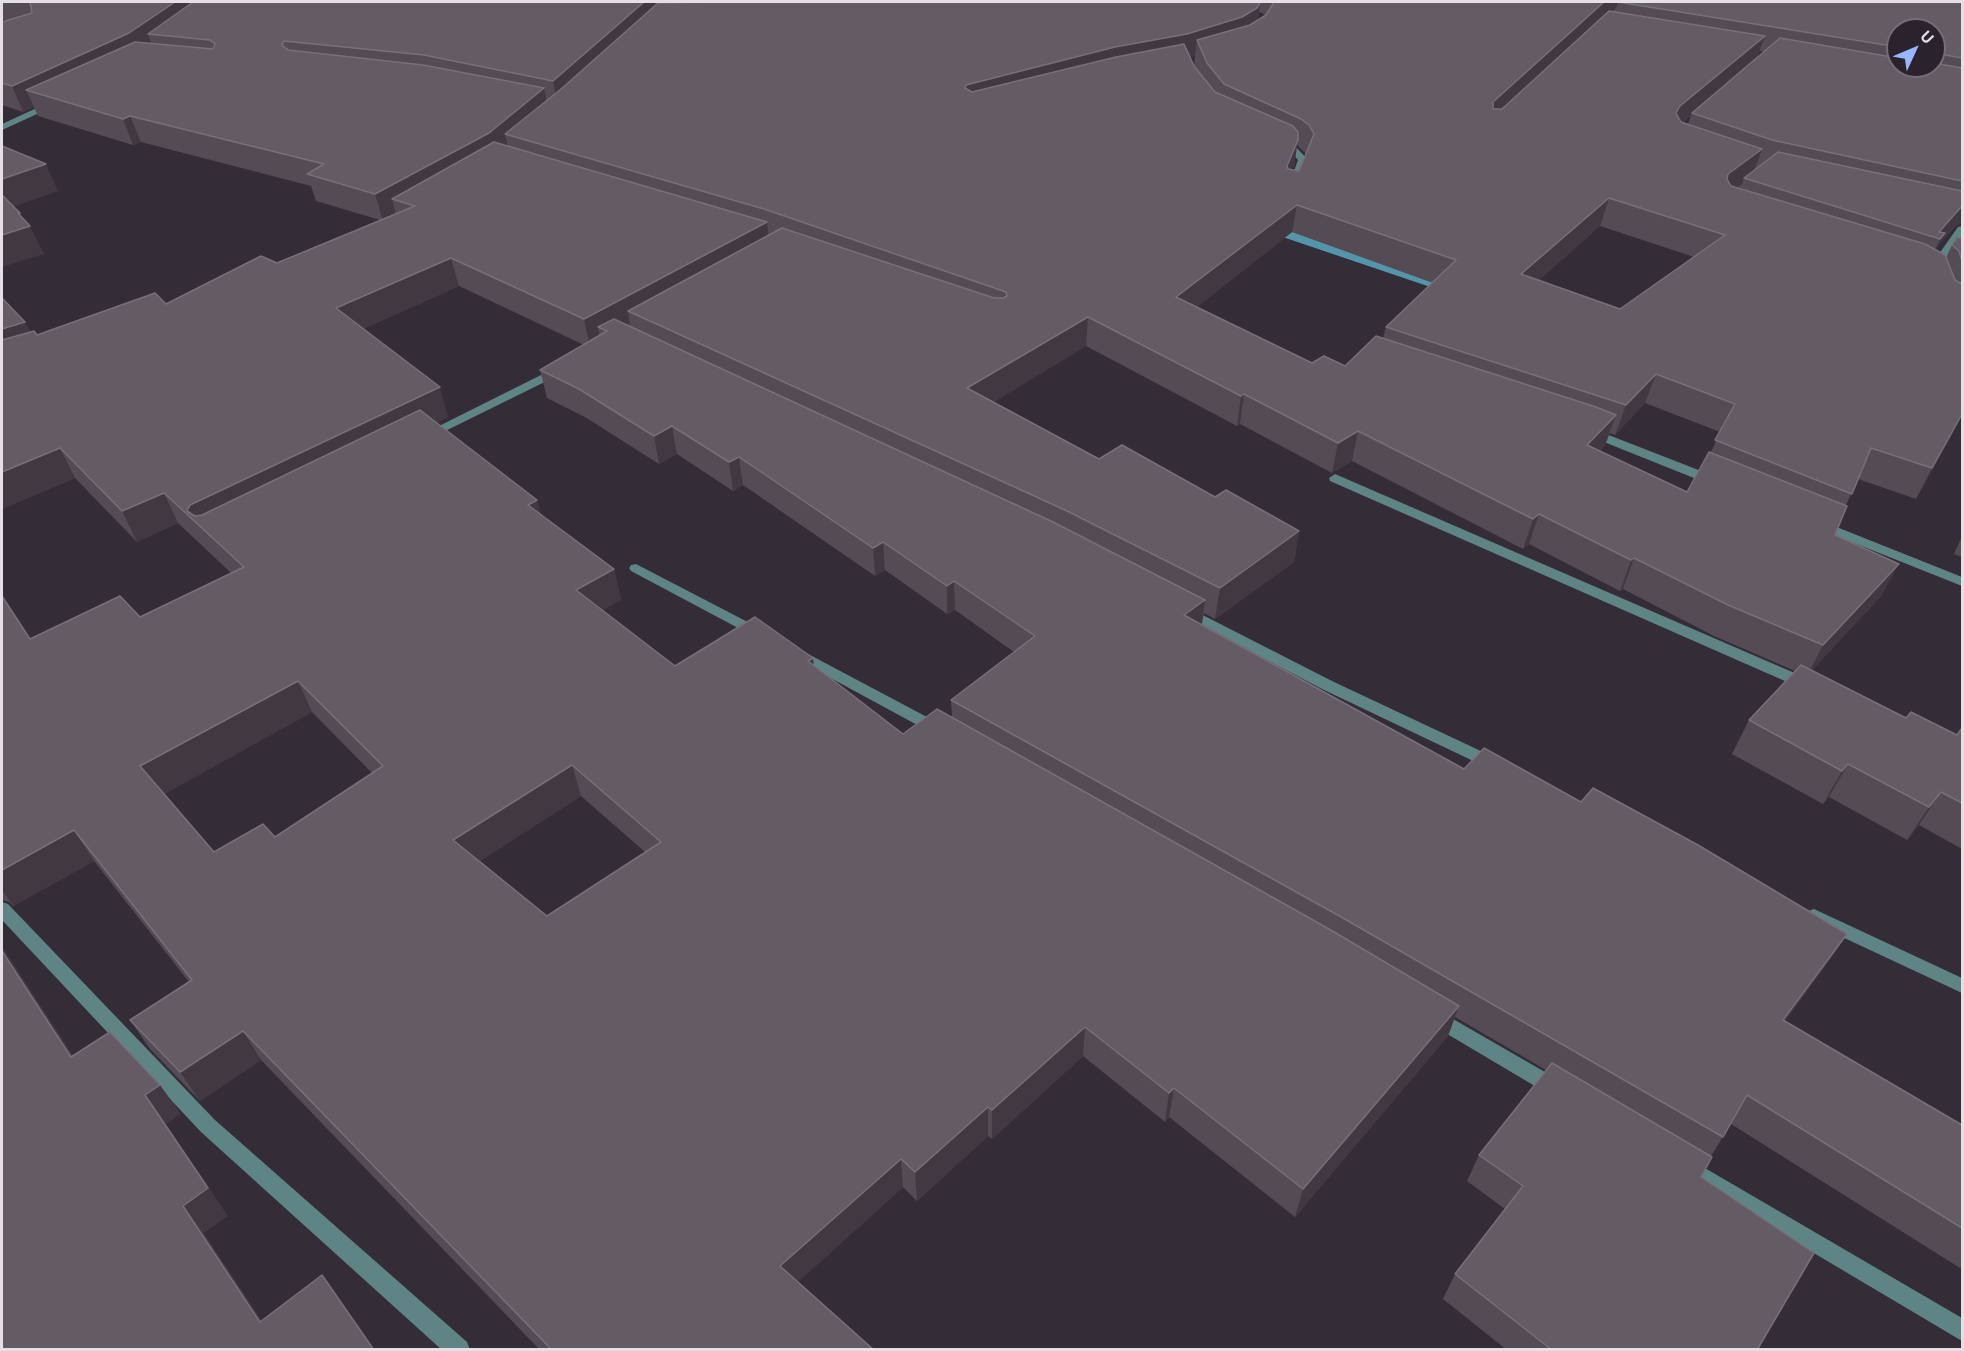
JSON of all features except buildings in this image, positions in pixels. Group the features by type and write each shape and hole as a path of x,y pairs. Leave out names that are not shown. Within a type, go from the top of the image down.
{"street":[{"path":"2,127 67,97"},
{"path":"1266,138 1293,148 1303,160 1290,194"},
{"path":"1930,275 1962,229"},
{"path":"415,441 566,366"},
{"path":"1580,428 1722,485"},
{"path":"1335,478 1821,691"},
{"path":"1810,520 1962,582"},
{"path":"636,568 955,739"},
{"path":"1172,605 1327,685 1510,772"},
{"path":"2,909 208,1126 459,1350"},
{"path":"1801,910 1962,986"},
{"path":"1420,1008 1574,1099"},
{"path":"1676,1160 1962,1330"}],"waterway":[{"path":"1266,227 1456,291"}]}
